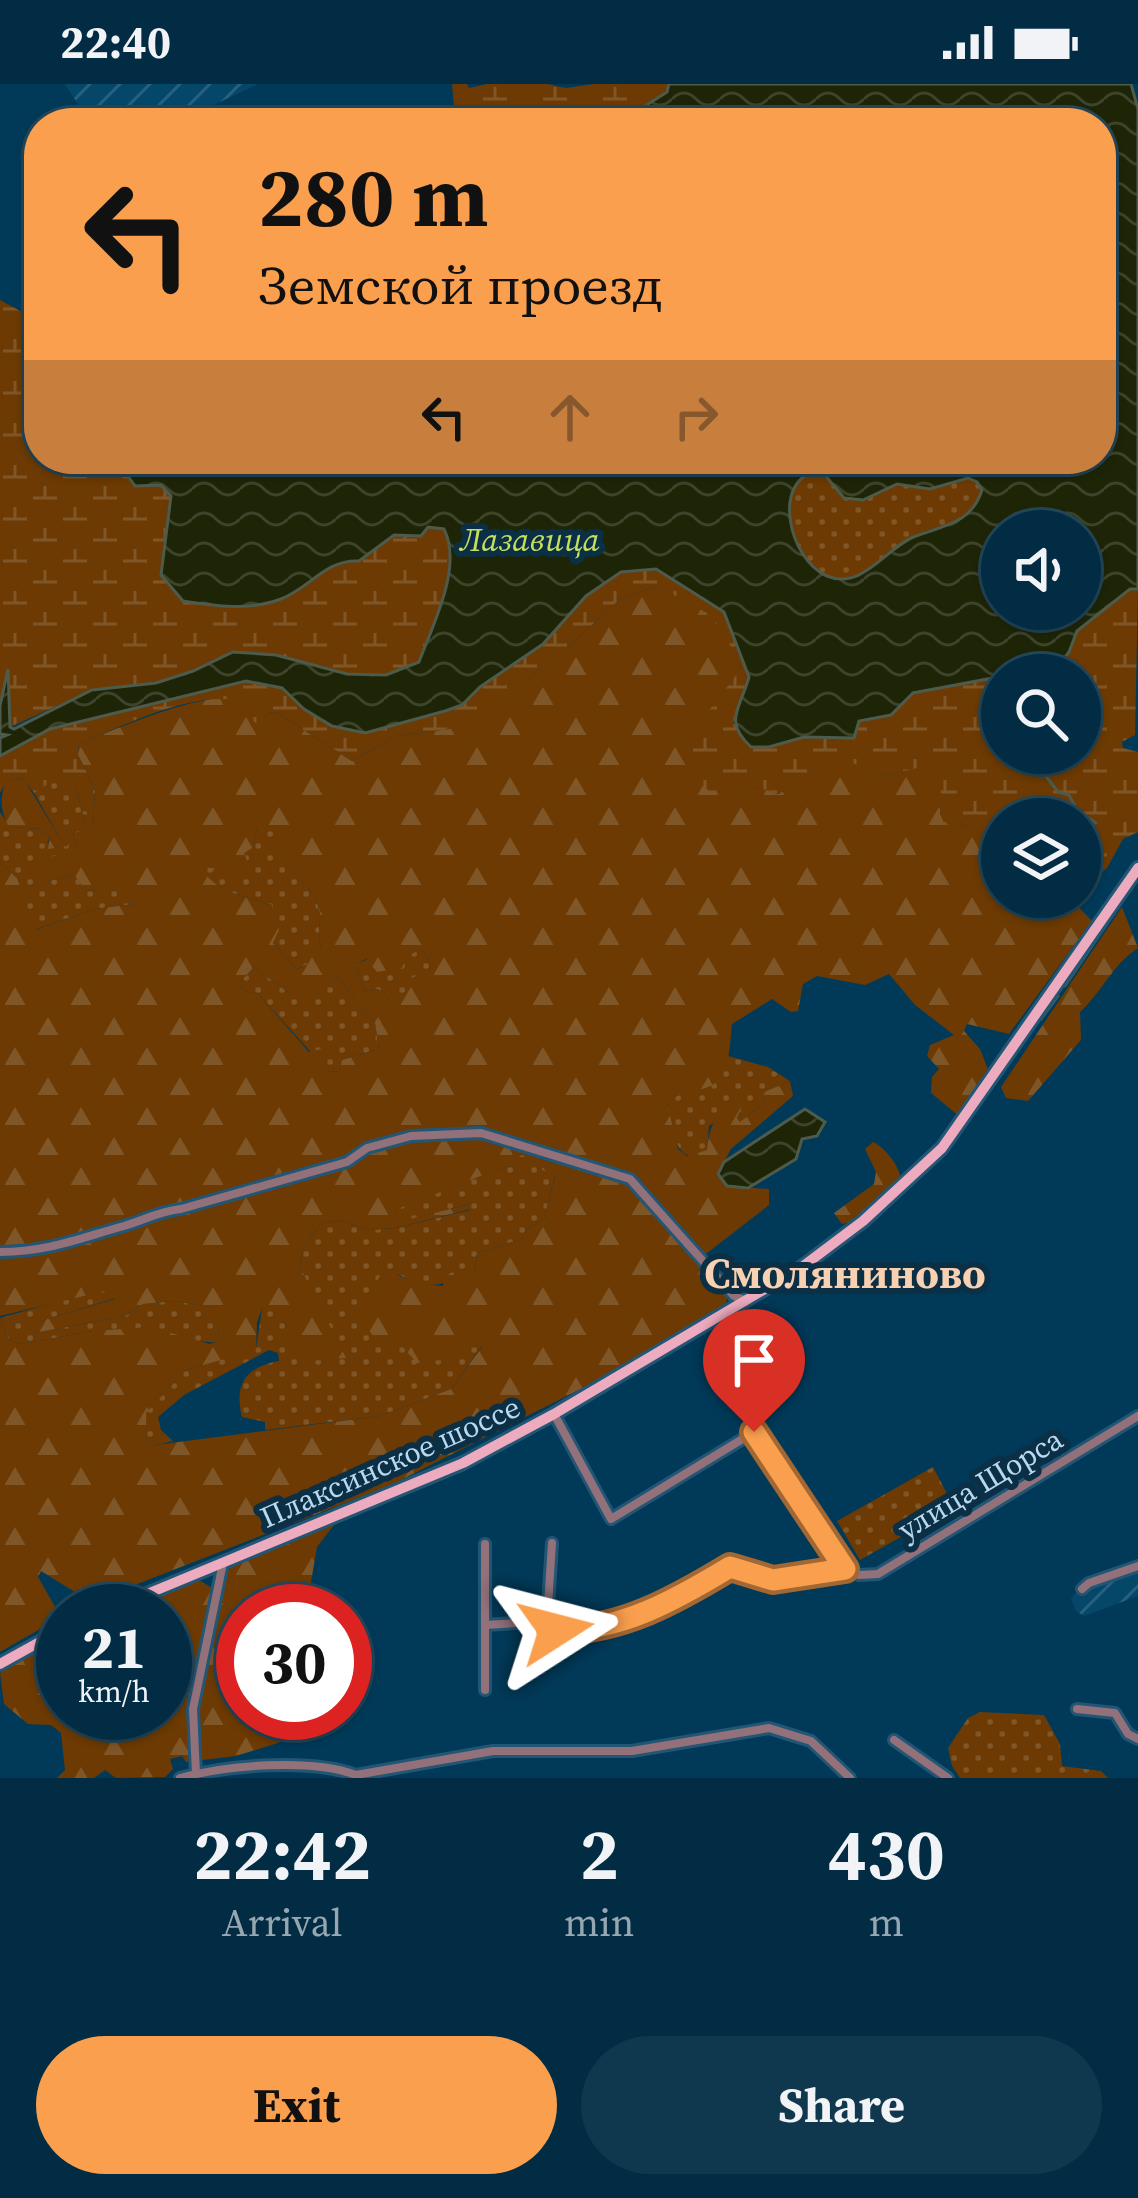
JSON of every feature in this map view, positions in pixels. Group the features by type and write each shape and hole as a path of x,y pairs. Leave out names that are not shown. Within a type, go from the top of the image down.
{"main road":[{"name":"Плаксинское шоссе","path":"168,1584 464,1462 748,1301 863,1221 942,1148 1138,868"},
{"path":"0,1664 36,1644"}],"street":[{"path":"0,1252 38,1252 73,1243 155,1212 181,1209 347,1162 367,1148 411,1136 481,1133 630,1180 734,1296 748,1301"},
{"path":"554,1414 611,1519 754,1432 844,1570"},
{"name":"улица Щорса","path":"484,1625 547,1622 556,1630 574,1630 647,1612 730,1567 773,1580 844,1570 878,1574 1138,1416"},
{"path":"485,1544 485,1690"},
{"path":"547,1622 552,1544"},
{"path":"196,1774 193,1708 224,1560"},
{"path":"1082,1589 1138,1566"},
{"path":"1077,1709 1115,1713 1127,1734 1138,1739"},
{"path":"180,1778 254,1768 335,1767 357,1777 493,1751 632,1751 769,1728 811,1741 850,1778"},
{"path":"894,1740 948,1778"}],"shaded area":[{"path":"65,84 258,84 207,108 80,108"},
{"path":"1138,1563 1138,1596 1084,1616 1076,1611 1071,1599 1087,1578"}],"green space":[{"path":"452,84 566,88 669,84 667,92 642,108 454,107"},
{"path":"0,300 24,313 24,474 140,474 161,485 171,496 161,575 281,599 341,560 359,561 394,535 420,536 428,527 444,529 450,560 438,613 418,662 386,675 347,674 276,655 233,652 156,683 92,690 10,727 8,670 0,706"},
{"path":"822,474 844,498 863,500 897,484 930,489 968,478 982,490 961,518 908,539 872,566 845,578 827,577 811,567 800,551 790,512 792,494 801,480"},
{"path":"656,569 725,612 749,677 733,723 769,747 804,737 836,739 859,721 891,715 913,693 981,680 981,774 1101,774 1101,654 1066,654 1077,631 1101,630 1101,612 1131,589 1138,589 1135,735 1122,742 1123,748 1138,752 1138,832 1123,839 1101,873 1101,798 981,798 981,834 960,823 945,825 940,814 941,788 926,766 887,775 840,759 778,794 757,787 710,792 690,773 686,740 741,669 726,637 709,616 654,587 620,599 511,691 510,711 449,729 396,736 352,761 276,712 268,713 262,727 247,717 246,703 207,700 162,710 79,744 78,755 95,789 93,827 87,829 74,782 57,778 34,793 22,778 6,782 0,793 0,756 50,729 246,681 282,688 304,709 332,725 365,733 445,711 462,705 479,687 543,644 586,596 621,572"},
{"path":"654,587 702,606 729,639 741,670 710,791 758,787 778,794 840,758 887,775 927,765 942,788 940,814 981,833 981,918 1092,921 1009,1034 967,1024 964,1031 980,1049 989,1072 959,1116 931,1093 932,1077 939,1069 927,1056 930,1045 954,1035 915,1005 889,974 865,985 817,976 803,984 798,1011 791,1012 772,999 732,1024 727,1063 718,1080 667,1103 678,1149 687,1156 707,1150 712,1126 720,1116 742,1106 740,1122 765,1102 762,1093 790,1081 793,1096 731,1149 718,1173 728,1186 769,1189 769,1205 702,1257 728,1294 725,1307 707,1325 391,1485 137,1584 62,1584 41,1571 42,1584 36,1584 36,1631 0,1652 0,1318 9,1340 21,1344 150,1327 210,1344 219,1342 217,1308 173,1301 143,1304 125,1316 34,1333 27,1325 115,1299 113,1289 0,1316 0,863 17,878 35,930 94,909 134,904 131,889 86,891 74,875 44,882 37,878 33,859 78,853 73,834 93,826 95,789 78,755 79,744 164,711 232,698 246,702 262,726 268,713 276,712 352,761 396,736 449,729 559,655 620,599","holes":["265,824 278,827 278,856 305,883 319,907 321,947 310,954 308,964 297,969 273,943 279,930 272,905 225,889 204,872 209,867 238,885 248,863 244,853 254,847 257,828","421,949 429,959 430,971 408,979 410,987 394,1002 378,989 364,992 356,964 366,959 377,972 402,968 406,957","254,967 289,993 314,995 338,978 375,1023 379,1049 342,1060 339,1071 329,1072 321,1049 309,1052 258,994 244,991 239,983","514,1134 562,1155 558,1164 540,1159 540,1169 555,1176 544,1219 527,1229 522,1239 477,1253 475,1271 456,1270 444,1277 443,1286 380,1276 369,1293 357,1299 357,1315 378,1342 400,1344 417,1363 457,1358 476,1337 482,1347 451,1389 380,1416 147,1446 146,1413 186,1370 256,1350 262,1309 273,1307 287,1326 287,1349 292,1357 310,1361 346,1358 300,1267 304,1245 320,1225 337,1220 370,1230 395,1228 471,1209 470,1204 398,1222 395,1210 506,1166 530,1168 531,1157 514,1157 506,1141"]},
{"path":"57,777 74,782 87,829 73,834 78,853 44,882 74,875 87,891 132,888 134,904 94,909 34,930 17,878 0,863 0,812 10,827 41,829 50,837 47,843 67,836 60,838 34,793"},
{"path":"23,778 60,838 68,835 68,846 48,849 50,837 41,829 9,827 2,805 5,782"},
{"path":"265,823 278,827 279,856 305,883 319,907 321,947 308,964 297,969 273,943 272,905 225,890 203,873 254,847 257,828"},
{"path":"1122,907 1138,948 1080,1012 1081,1040 1028,1101 1006,1098 1001,1087"},
{"path":"421,949 429,959 430,971 394,1002 378,989 364,992 356,964"},
{"path":"254,967 289,993 328,985 338,978 375,1023 379,1049 342,1060 339,1071 329,1072 258,994 244,991 239,983"},
{"path":"728,1056 768,1067 790,1081 763,1093 765,1102 740,1122 741,1108 709,1126 707,1150 688,1155 676,1143 667,1103 711,1085"},
{"path":"514,1133 562,1155 559,1164 541,1159 540,1169 555,1175 544,1219 527,1229 522,1239 477,1253 475,1271 453,1280 429,1285 397,1274 482,1346 451,1389 380,1416 265,1430 265,1422 242,1417 240,1396 250,1373 279,1361 278,1353 269,1350 184,1395 158,1417 161,1430 173,1441 147,1447 145,1413 186,1370 256,1349 262,1309 273,1306 287,1326 287,1349 310,1290 300,1267 304,1245 320,1225 337,1220 370,1230 395,1228 470,1210 469,1204 397,1223 395,1209 506,1166 530,1167 514,1157 506,1141"},
{"path":"873,1142 892,1158 901,1181 857,1220 842,1224 834,1213 874,1184 876,1172 865,1149"},
{"path":"114,1289 116,1298 28,1325 34,1333 125,1316 143,1304 173,1301 218,1308 219,1343 93,1331 21,1344 9,1340 0,1318"},
{"path":"933,1467 954,1507 860,1560 837,1521"},
{"path":"340,1517 317,1547 311,1584 216,1584 216,1740 284,1741 236,1756 186,1762 182,1756 170,1759 173,1769 165,1777 116,1778 105,1770 94,1778 57,1778 65,1770 62,1740 192,1740 192,1584 181,1584 196,1578 212,1588 235,1563"},
{"path":"36,1648 36,1724 28,1724 4,1704 0,1673"},
{"path":"980,1712 1044,1715 1060,1744 1062,1766 1101,1771 1108,1778 960,1778 948,1748 968,1718"}],"water":[{"name":"Лазавица","path":"669,84 1131,84 1138,109 1138,589 1130,589 1101,612 1101,510 981,510 981,630 1078,630 1067,654 981,654 981,680 913,693 891,715 859,721 854,738 804,737 751,747 736,722 749,677 724,612 656,569 621,572 586,596 543,644 462,705 445,711 365,733 332,726 282,688 246,681 50,729 0,756 0,738 7,735 0,734 0,706 8,669 10,727 14,729 92,690 156,683 233,652 276,655 347,674 386,675 419,662 448,578 449,544 444,529 428,527 421,536 394,535 359,561 327,569 269,603 232,606 183,601 161,575 171,496 161,485 135,486 126,474 811,474 794,489 790,521 803,554 814,567 840,579 863,573 905,541 956,521 972,509 982,490 968,478 930,489 897,484 863,500 844,498 822,474 1116,474 1116,108 642,108 667,92"},
{"path":"805,1109 825,1122 817,1136 802,1139 796,1159 748,1188 727,1186 718,1174 724,1162"}],"waterway":[{"path":"1047,774 1058,792 1071,798"},
{"path":"1065,986 1138,878"},
{"path":"1041,1019 1058,996"}],"district":[{"name":"Смоляниново","path":"845,1273"}],"route":[{"path":"556,1630 647,1612 730,1567 773,1580 845,1569 754,1432"}]}
